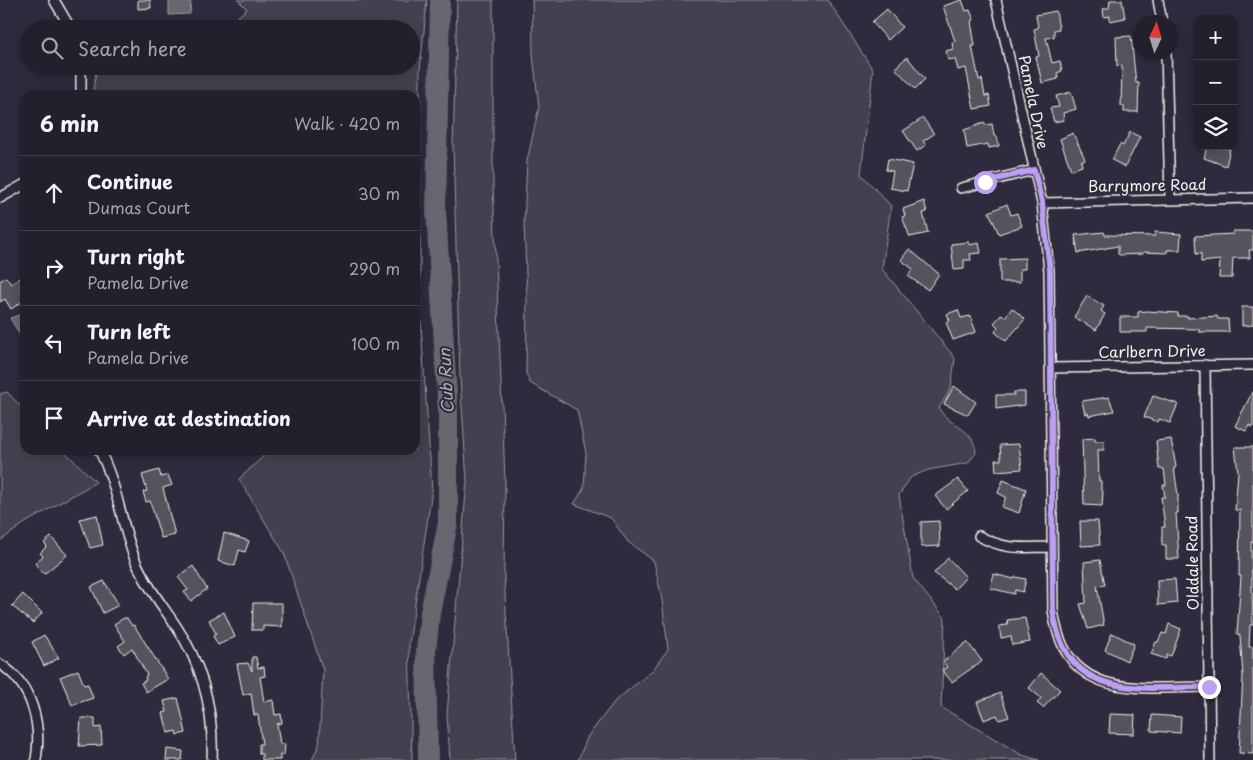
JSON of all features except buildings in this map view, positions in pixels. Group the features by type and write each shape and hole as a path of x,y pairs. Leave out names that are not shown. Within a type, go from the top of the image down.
{"street":[{"path":"54,0 66,20"},
{"name":"Pamela Drive","path":"996,0 1042,202 1050,271 1052,547 1056,627 1062,645 1082,670 1101,682 1118,687 1209,687"},
{"path":"1158,0 1161,15"},
{"path":"1166,60 1170,199"},
{"path":"81,75 81,90"},
{"path":"960,188 1034,170"},
{"path":"0,198 20,187"},
{"name":"Barrymore Road","path":"1042,202 1253,198"},
{"name":"Carlbern Drive","path":"1051,368 1253,365"},
{"name":"Olddale Road","path":"1204,366 1210,760"},
{"path":"101,455 116,490 136,562 151,590 186,642 196,663 209,707 212,760"},
{"path":"979,536 996,545 1012,548 1052,547"},
{"path":"0,664 17,677 29,698 36,724 36,760"}],"shaded area":[{"path":"169,0 191,0 190,14 169,15"},
{"path":"238,0 427,0 420,71 420,20 234,20 247,9"},
{"path":"457,0 493,0 493,184 505,480 504,578 515,760 450,760 447,714 467,481 460,379 453,145"},
{"path":"532,0 828,0 873,70 861,174 891,206 882,269 955,358 951,388 939,408 943,415 971,437 976,453 968,463 928,470 911,477 899,495 913,578 945,618 941,707 1022,755 1039,760 578,760 588,736 615,701 652,671 668,649 662,600 654,561 628,542 611,518 574,504 584,488 586,453 577,410 530,383 526,373 527,298 524,223 527,161 539,107 533,55"},
{"path":"96,75 420,75 420,90 93,90"},
{"path":"420,308 432,490 409,644 412,760 312,760 319,745 323,670 284,553 239,479 265,455 420,455"},
{"path":"20,315 20,335 10,318"},
{"path":"7,392 20,406 20,455 68,455 96,482 25,523 0,541 0,394"}],"waterway":[{"name":"Cub Run","path":"428,760 426,652 430,613 448,523 448,412 436,211 440,0"}],"route":[{"path":"985,182 1034,170 1042,202 1050,271 1053,610 1062,645 1072,661 1082,670 1101,682 1118,687 1209,687"}]}
